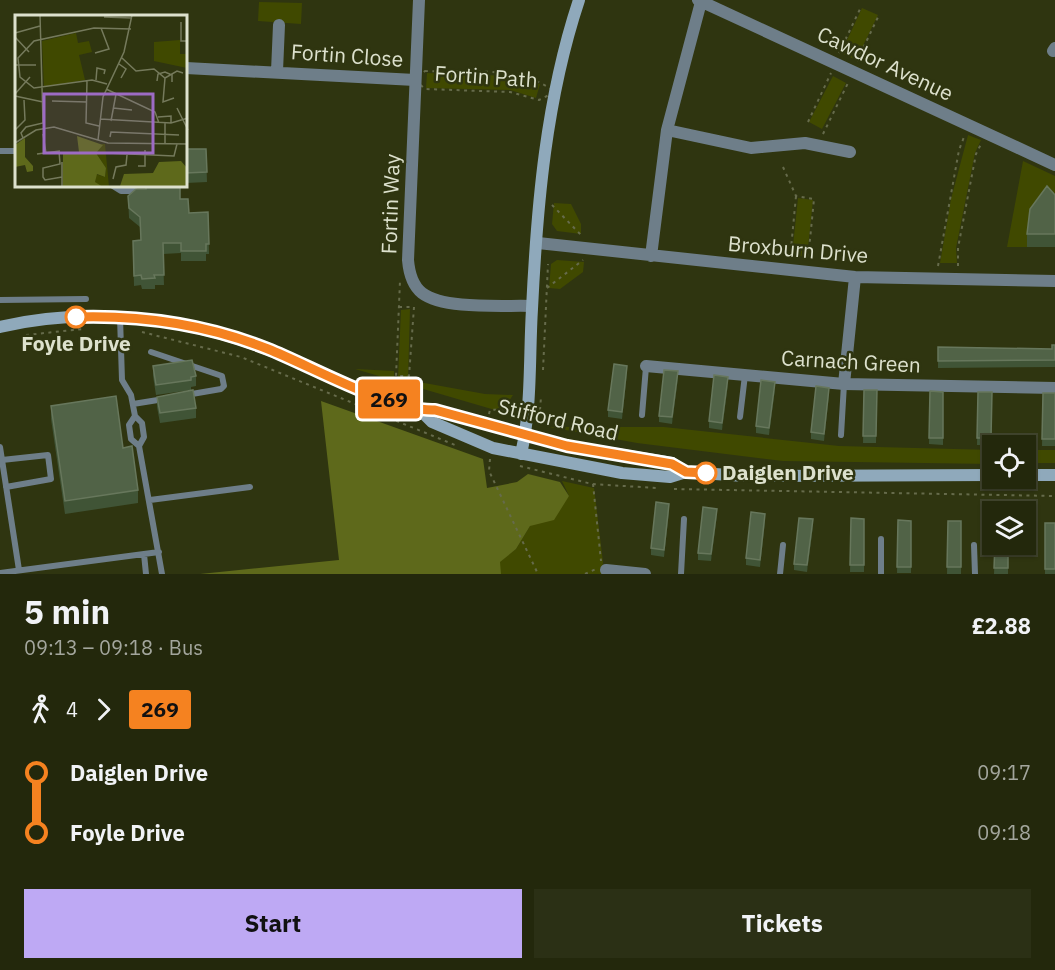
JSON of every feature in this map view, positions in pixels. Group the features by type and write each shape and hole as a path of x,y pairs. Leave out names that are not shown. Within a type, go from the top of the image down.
{"main road":[{"path":"522,454 526,435 541,181 555,92 579,0"},
{"name":"Stifford Road","path":"0,327 76,317 120,317 185,326 240,339 420,411 432,422 493,448 632,474 670,477 686,472 744,476 982,475"},
{"name":"Stifford Road","path":"420,411 435,410 567,446 672,464 686,472"},
{"path":"1036,475 1055,475"}],"street":[{"name":"Fortin Way","path":"419,0 408,260 410,276 420,292 433,299 447,302 532,306"},
{"path":"651,256 667,130 699,1"},
{"name":"Cawdor Avenue","path":"699,1 1055,165"},
{"name":"Fortin Close","path":"277,71 279,25"},
{"name":"Fortin Close","path":"188,68 415,80"},
{"path":"667,130 751,148 805,143 850,152"},
{"name":"Broxburn Drive","path":"538,243 855,277 1055,280"},
{"path":"844,384 855,277"},
{"name":"Carnach Green","path":"646,366 844,384 1055,387"},
{"path":"604,568 645,574"}],"lane":[{"path":"116,188 121,191 135,191"},
{"path":"0,300 86,299"},
{"path":"120,317 122,380 133,404 135,416 142,423 144,437 139,446 162,574"},
{"path":"133,404 217,391 224,386 222,376 218,373 151,352"},
{"path":"642,415 646,366"},
{"path":"740,417 745,375"},
{"path":"841,435 844,384"},
{"path":"135,416 129,425 130,439 139,446"},
{"path":"0,447 19,570"},
{"path":"2,459 48,455 51,479 6,487"},
{"path":"150,500 250,487"},
{"path":"681,574 684,519"},
{"path":"881,538 881,574"},
{"path":"780,574 783,544"},
{"path":"974,545 975,574"},
{"path":"0,573 159,552"},
{"path":"144,554 146,574"}],"path":[{"path":"836,58 861,8"},
{"path":"855,66 879,15"},
{"name":"Fortin Path","path":"425,71 513,75 543,83 555,92 539,100 510,92 425,89 415,80 425,71"},
{"path":"808,122 831,73"},
{"path":"820,146 850,80"},
{"path":"938,266 959,150 967,131"},
{"path":"958,266 958,248 976,154 984,139"},
{"path":"783,167 796,196 789,260"},
{"path":"796,196 814,199 808,262"},
{"path":"552,205 582,237"},
{"path":"547,288 583,260"},
{"path":"542,371 548,264"},
{"path":"399,307 414,307 409,376 396,376 400,279 410,276"},
{"path":"17,337 92,329"},
{"path":"134,330 241,357 458,446"},
{"path":"541,395 542,410"},
{"path":"511,408 516,401"},
{"path":"490,411 517,409"},
{"path":"490,457 489,471 538,574"},
{"path":"593,484 604,568"}],"green space":[{"path":"259,2 302,3 301,24 258,21"},
{"path":"862,8 878,15 856,60 841,53"},
{"path":"427,73 513,76 540,84 536,98 510,90 426,88"},
{"path":"833,76 846,83 822,129 809,122"},
{"path":"968,135 981,140 975,153 956,248 957,263 940,263 951,199"},
{"path":"1023,161 1055,176 1055,197 1027,247 1007,247"},
{"path":"798,198 813,200 807,257 792,255"},
{"path":"554,203 571,204 581,224 581,234 557,231 552,224"},
{"path":"557,260 584,262 583,272 560,289 549,288 551,264"},
{"path":"410,309 408,380 485,394 513,395 505,407 495,410 355,369 394,371 394,377 398,378 401,310"},
{"path":"321,401 483,459 487,488 517,482 528,474 560,482 569,496 554,520 530,526 516,549 500,562 501,574 200,574 339,560"},
{"path":"549,427 664,427 839,446 982,450 982,464 783,461 637,443"},
{"path":"1036,450 1055,450 1055,463 1036,463"},
{"path":"562,481 594,488 603,562 602,574 500,574 499,562 516,549 530,526 569,496"}],"building":[{"path":"188,149 206,149 207,172 188,173"},
{"path":"1047,186 1055,195 1055,234 1027,234 1030,209"},
{"path":"180,188 180,199 188,199 189,213 208,212 209,244 206,244 206,251 181,251 181,243 163,243 164,275 142,279 141,275 134,276 133,241 141,240 140,217 129,208 128,196 136,189"},
{"path":"1052,345 1055,345 1055,360 938,361 938,347 1052,349"},
{"path":"192,360 196,376 191,377 191,380 156,385 153,366"},
{"path":"614,364 627,366 622,412 608,410"},
{"path":"664,370 678,371 672,417 659,416"},
{"path":"714,375 728,377 722,423 709,421"},
{"path":"761,380 775,382 769,428 756,426"},
{"path":"816,386 829,388 824,434 811,432"},
{"path":"193,390 196,408 160,413 157,397"},
{"path":"864,390 877,390 876,436 863,436"},
{"path":"930,391 943,392 943,438 929,438"},
{"path":"978,392 992,392 991,435 982,435 982,438 977,438"},
{"path":"1043,393 1055,393 1055,439 1042,439"},
{"path":"116,396 123,448 132,446 138,490 65,501 51,406"},
{"path":"656,502 669,504 664,550 651,548"},
{"path":"703,507 717,509 711,554 698,553"},
{"path":"751,512 765,514 760,560 746,558"},
{"path":"799,518 813,519 807,565 794,564"},
{"path":"851,518 864,519 864,565 850,565"},
{"path":"898,520 911,521 911,567 897,567"},
{"path":"948,521 961,521 961,567 947,567"},
{"path":"1045,523 1055,523 1055,569 1045,569"},
{"path":"995,555 1008,555 1008,568 994,568"}],"bus line":[{"name":"269","path":"76,317 120,317 210,331 269,350 420,411 435,410 567,446 672,464 686,472 706,473"}],"place":[{"name":"Foyle Drive","path":"76,317"},
{"name":"Daiglen Drive","path":"706,473"}]}
